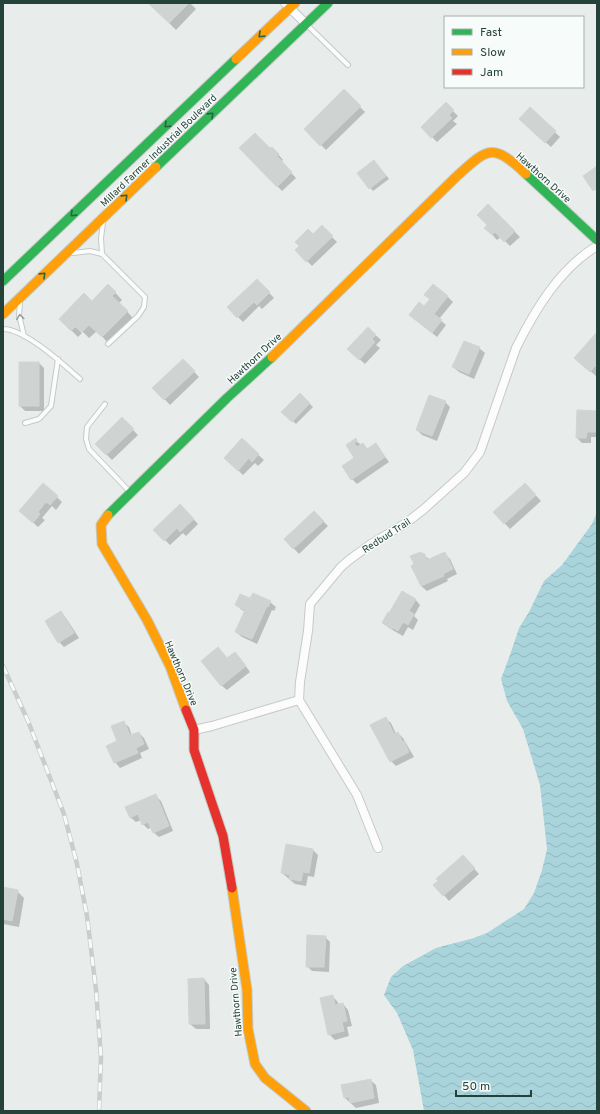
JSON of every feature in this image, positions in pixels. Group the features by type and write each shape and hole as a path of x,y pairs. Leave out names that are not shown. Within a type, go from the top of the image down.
{"street":[{"name":"Millard Farmer Industrial Boulevard","path":"3,314 328,3"},
{"name":"Millard Farmer Industrial Boulevard","path":"3,281 290,5"},
{"path":"290,5 306,24"},
{"name":"Hawthorn Drive","path":"306,1111 266,1078 255,1064 248,1029 247,990 239,942 236,911 224,844 194,750 194,730 170,666 147,620 102,544 101,525 109,514 227,398 261,368 456,177 479,158 490,152 501,154 514,163 597,240"},
{"name":"Redbud Trail","path":"299,700 310,604 345,563 371,544 406,523 424,509 464,472 480,452 516,348 523,334 542,302 560,278 587,252 597,246"},
{"path":"194,730 299,700 357,795 378,848"}],"lane":[{"path":"306,24 348,65"},
{"path":"102,254 101,238 104,218"},
{"path":"66,253 90,251 102,254 145,297 144,307 138,316 108,344"},
{"path":"20,298 19,315 24,336"},
{"path":"3,329 7,329 24,336 58,359 80,379"},
{"path":"25,423 39,419 51,406 58,359"},
{"path":"105,404 87,427 86,439 89,449 131,492"}],"water":[{"path":"597,512 597,1111 424,1111 413,1050 397,1013 384,995 391,977 403,966 436,948 487,933 524,909 534,893 547,849 540,785 523,729 507,701 501,679 519,628 529,612 544,581 562,565 592,524"}],"building":[{"path":"148,3 189,3 169,23"},
{"path":"344,89 361,106 320,146 304,129"},
{"path":"446,102 454,110 449,115 452,118 431,138 421,127"},
{"path":"530,107 556,131 545,143 519,119"},
{"path":"255,133 270,148 272,147 279,154 277,156 292,172 277,187 239,148"},
{"path":"374,160 386,176 369,189 357,173"},
{"path":"597,166 597,188 593,191 583,176"},
{"path":"488,204 515,231 504,242 495,232 492,235 484,228 487,225 477,215"},
{"path":"322,225 333,236 306,262 295,250 299,246 295,242 308,229 313,234"},
{"path":"257,279 270,292 257,305 254,302 237,318 227,307"},
{"path":"108,284 116,292 112,296 128,311 102,337 89,325 82,332 76,326 71,331 59,319 84,293 92,301"},
{"path":"433,284 448,296 434,314 442,320 432,333 409,315 419,302 424,306 430,299 424,295"},
{"path":"368,327 376,335 372,339 375,342 359,360 347,349"},
{"path":"597,332 597,367 595,366 590,372 574,358"},
{"path":"464,341 480,347 469,374 452,367"},
{"path":"183,359 195,371 164,400 152,388"},
{"path":"19,362 39,362 39,406 19,406"},
{"path":"300,393 310,403 292,422 281,412"},
{"path":"429,395 446,401 432,436 416,430"},
{"path":"577,410 597,411 596,432 587,432 586,438 576,438"},
{"path":"122,417 134,429 106,455 95,444"},
{"path":"242,438 259,454 252,462 249,458 238,471 224,458"},
{"path":"356,438 357,441 354,443 357,447 363,443 367,449 376,443 385,457 351,480 342,466 354,458 346,445"},
{"path":"43,483 58,496 50,505 46,502 38,512 40,514 33,523 19,511"},
{"path":"525,483 536,495 504,524 493,512"},
{"path":"180,504 194,519 180,532 177,528 164,541 153,530"},
{"path":"314,511 324,521 293,549 284,539"},
{"path":"421,552 422,554 424,553 427,560 445,552 453,569 443,574 444,576 421,586 411,566 414,564 410,556"},
{"path":"402,591 416,599 409,611 414,614 408,625 403,622 398,631 382,623"},
{"path":"253,593 271,601 268,607 267,606 252,639 235,632 245,610 235,605 240,594 250,598"},
{"path":"61,611 74,633 58,643 45,621"},
{"path":"218,647 227,658 235,652 246,666 221,686 201,661"},
{"path":"386,717 394,734 398,732 402,741 401,742 404,741 409,752 390,762 370,725"},
{"path":"124,721 130,735 139,732 144,744 136,748 138,753 114,763 106,746 117,741 111,726"},
{"path":"156,794 169,826 153,833 148,822 142,825 138,814 130,818 125,807"},
{"path":"286,844 313,849 309,873 303,872 301,881 289,879 290,875 281,873"},
{"path":"463,855 475,868 443,896 433,885 438,881 436,879"},
{"path":"3,887 18,890 12,921 3,919"},
{"path":"307,935 326,936 324,967 306,967"},
{"path":"204,978 205,1024 189,1024 188,979"},
{"path":"333,995 335,1005 343,1003 347,1021 342,1022 344,1031 328,1035 320,998"},
{"path":"371,1079 374,1098 350,1103 349,1097 344,1098 341,1085"}],"railway":[{"path":"3,666 28,721 64,814 77,864 87,916 96,990 101,1057 99,1111"}],"traffic: fast":[{"path":"156,167 328,3"},
{"path":"3,281 236,59"},
{"path":"526,174 597,240"},
{"path":"108,515 227,398 272,357"}],"traffic: slow":[{"path":"236,59 295,3"},
{"path":"272,357 456,177 476,160 483,155 497,153 515,164 526,174"},
{"path":"3,314 156,167"},
{"path":"108,515 101,525 102,544 147,620 170,666 186,710"},
{"path":"232,888 247,990 248,1029 255,1064 265,1078 306,1111"}],"traffic: jam":[{"path":"186,710 194,730 194,750 223,836 232,888"}]}
